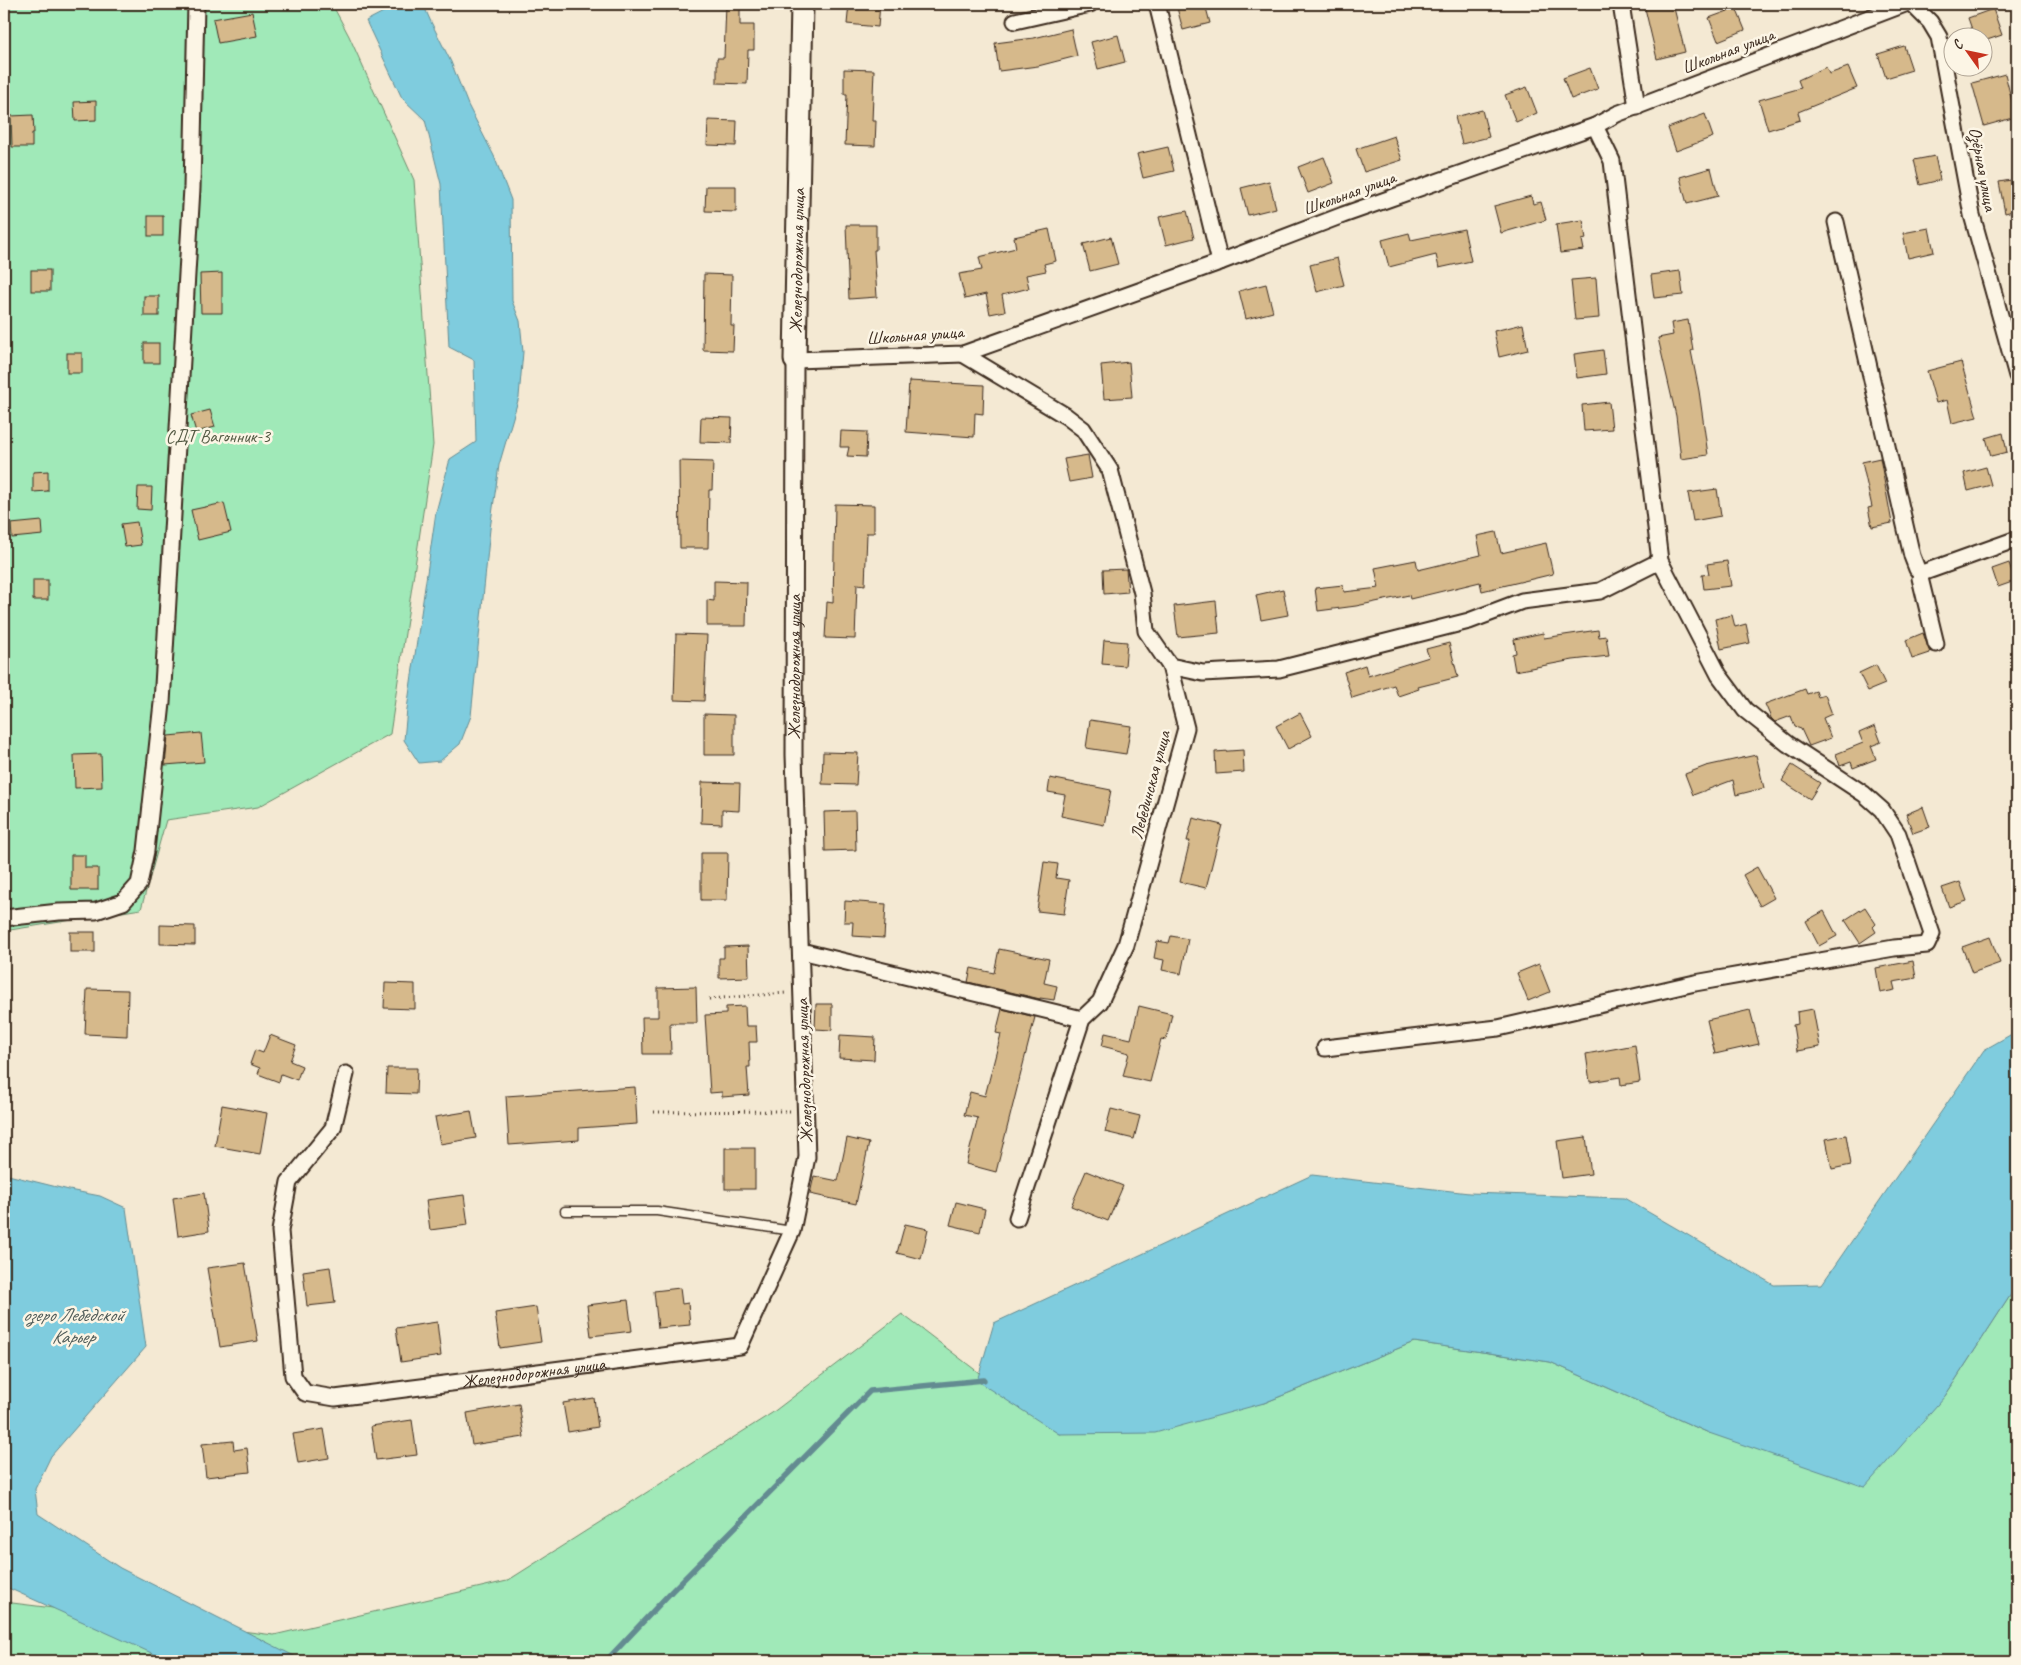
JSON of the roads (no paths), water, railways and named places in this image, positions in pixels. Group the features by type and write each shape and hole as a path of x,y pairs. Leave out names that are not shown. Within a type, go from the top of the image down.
{"street":[{"path":"4,918 59,912 96,911 123,902 138,884 146,851 163,693 192,188 196,4"},
{"name":"Железнодорожная улица","path":"346,1074 333,1128 289,1182 280,1232 293,1376 305,1393 335,1398 740,1346 792,1231 807,1157 794,755 795,360 802,4"},
{"path":"1015,21 1090,4"},
{"path":"1157,4 1220,262"},
{"path":"1621,4 1637,107"},
{"name":"Школьная улица","path":"795,360 963,354 1220,262 1352,212 1595,126 1637,107 1905,4"},
{"name":"Озёрная улица","path":"1912,4 1930,22 1939,37 1972,216 2017,376"},
{"path":"1325,1048 1498,1028 1695,983 1894,948 1927,944 1932,934 1898,834 1882,810 1864,794 1788,744 1745,710 1719,675 1660,561 1612,160 1595,126"},
{"path":"1836,222 1912,556 1917,569 1922,573"},
{"name":"Лебединская улица","path":"963,354 1066,416 1083,429 1110,470 1142,593 1146,631 1170,666 1186,728 1126,945 1100,1002 1082,1019 1017,1218"},
{"path":"1922,573 2017,539"},
{"path":"1170,666 1203,673 1279,669 1469,622 1522,601 1600,591 1660,561"},
{"path":"1922,573 1920,578 1936,644"},
{"path":"801,952 1082,1019"}],"lane":[{"path":"564,1211 657,1211 792,1231"}],"water":[{"path":"389,4 423,4 451,62 468,105 494,156 511,200 512,301 520,321 523,352 519,397 499,465 490,529 471,716 460,744 440,761 419,763 404,740 407,709 436,512 450,459 476,442 474,360 449,347 441,184 425,120 402,98 366,21 391,8"},
{"path":"2017,1031 2017,1285 1945,1396 1865,1487 1709,1433 1550,1362 1414,1342 1264,1403 1155,1433 1059,1434 977,1381 994,1323 1312,1175 1469,1193 1624,1198 1774,1285 1822,1284 1984,1050"},
{"name":"озеро Лебедской Карьер","path":"4,1174 100,1196 126,1208 146,1347 51,1456 35,1489 38,1514 120,1568 304,1661 169,1661 4,1586"}],"waterway":[{"path":"606,1661 672,1591 870,1391 984,1380"}],"park label":[{"name":"СДТ Вагонник-3","path":"218,436"}]}
